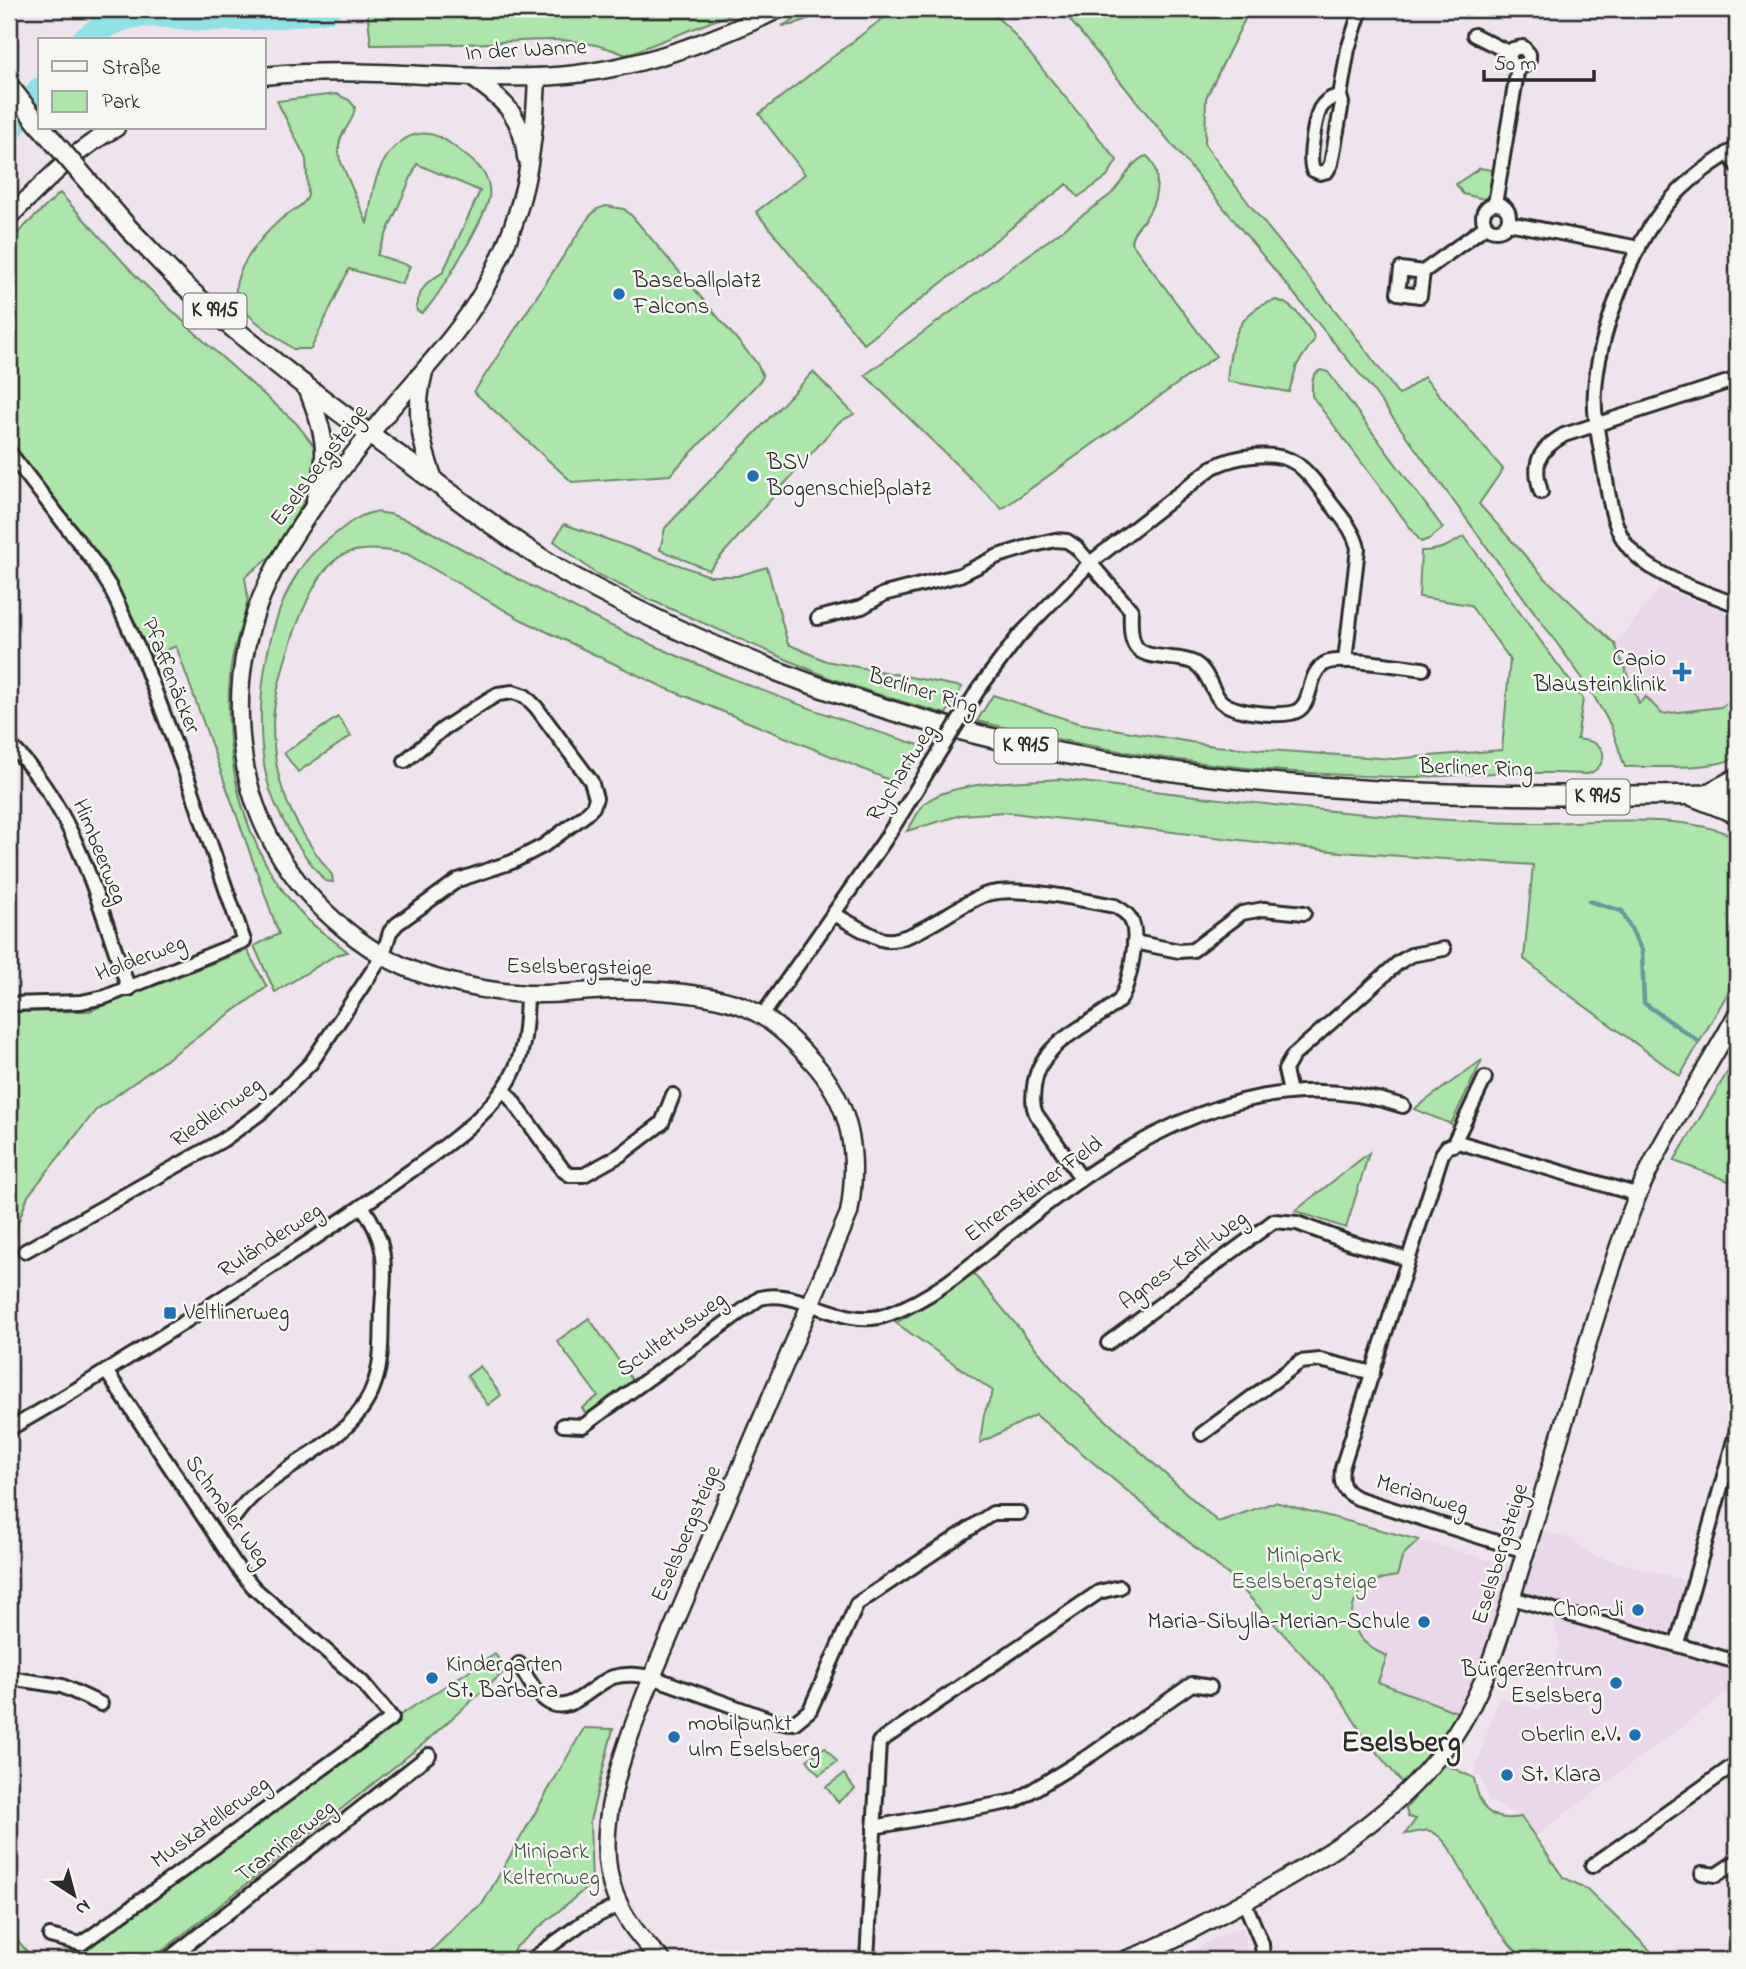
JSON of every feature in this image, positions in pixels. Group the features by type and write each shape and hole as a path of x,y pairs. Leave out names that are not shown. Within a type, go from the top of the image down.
{"main road":[{"name":"K 9915","path":"9,86 38,123"},
{"name":"K 9915","path":"44,130 129,229 185,286 307,388 369,435"},
{"name":"Berliner Ring","path":"369,435 570,575 676,628 776,670 935,723 1074,755 1165,769 1344,788 1590,797 1737,794"},
{"path":"1705,795 1737,778"}],"street":[{"name":"In der Wanne","path":"266,76 336,71 471,77 568,75 635,63 727,33 779,9"},
{"path":"1340,96 1332,97 1320,110 1310,161 1313,170 1320,173 1327,171 1331,164 1342,110 1340,96 1349,49 1361,9"},
{"path":"1474,35 1510,53 1519,47 1527,50 1529,60 1524,66 1518,67 1495,204"},
{"path":"471,77 514,113 526,150 528,177"},
{"name":"Eselsbergsteige","path":"537,77 528,177 508,241 482,293 449,341 369,435 304,523 268,581 247,648 240,684 240,715 248,779 265,828 276,850 331,916 359,939 383,955 435,978 481,988 527,994 613,990 677,993 740,1005 762,1016 789,1035 821,1070 838,1096 847,1120 853,1152 854,1182 849,1213 652,1677 628,1739 608,1823 611,1882 619,1905 632,1926 662,1960"},
{"path":"9,217 74,156 113,130"},
{"path":"1737,166 1733,151 1688,185 1667,205 1639,248 1613,314 1597,369 1594,403 1614,517 1628,547 1638,558 1662,574 1737,605"},
{"path":"1486,226 1483,214 1487,207 1495,204 1507,210 1508,223"},
{"path":"1486,226 1498,231 1508,223 1639,248"},
{"path":"1423,272 1486,226"},
{"path":"424,370 420,387 419,422 422,444 435,482"},
{"path":"1541,492 1536,468 1545,449 1564,435 1737,379"},
{"path":"304,523 321,483 326,454 320,422 307,388"},
{"name":"Pfaffenäcker","path":"9,452 94,562 110,587 143,659 244,941"},
{"name":"Rychartweg","path":"762,1016 834,914 978,690 1018,637 1090,563 1213,467 1240,456 1285,458 1296,463 1307,473 1356,538 1357,562 1345,661"},
{"path":"818,618 862,607 884,594 960,575 998,556 1055,540 1067,541 1076,547 1131,610 1130,632 1141,652 1150,657 1196,663 1219,699 1228,708 1245,712 1291,713 1302,708 1308,700 1310,685 1317,670 1328,663 1345,661 1423,670"},
{"name":"Riedleinweg","path":"25,1251 223,1140 263,1111 290,1087 311,1063 383,955 390,932 406,915 458,880 529,854 584,816 593,807 596,798 591,781 536,707 525,696 513,692 498,694 486,701 443,729 405,761"},
{"name":"Himbeerweg","path":"9,744 46,786 69,825 129,989"},
{"path":"1686,795 1737,814"},
{"path":"834,914 882,939 894,941 918,932 972,900 989,894 1012,891 1115,906 1125,912 1132,921 1134,942 1126,989 1120,1000 1046,1053 1037,1068 1033,1108 1081,1178"},
{"path":"1134,942 1179,951 1193,950 1242,913 1264,909 1304,913"},
{"name":"Holderweg","path":"9,1004 81,1002 105,997 244,941"},
{"path":"1290,1092 1285,1070 1293,1056 1398,963 1410,955 1444,949"},
{"name":"Ruländerweg","path":"9,1429 106,1371 362,1206 484,1113 504,1089 524,1047 527,994"},
{"name":"Eselsbergsteige","path":"1125,1960 1161,1945 1315,1861 1376,1817 1436,1760 1449,1743 1478,1693 1512,1598 1598,1312 1639,1195 1672,1129 1737,1014"},
{"name":"Merianweg","path":"1485,1078 1453,1145 1447,1147 1442,1154 1340,1481 1348,1494 1525,1551"},
{"path":"504,1089 564,1171 577,1176 604,1165 662,1123 673,1095"},
{"name":"Ehrensteiner Feld","path":"809,1305 855,1317 888,1315 932,1293 1081,1178 1127,1149 1182,1121 1238,1101 1290,1092 1356,1093 1403,1106"},
{"path":"1453,1145 1465,1143 1639,1195"},
{"path":"235,1516 243,1504 265,1484 344,1428 359,1413 371,1393 379,1368 384,1272 378,1232 362,1206"},
{"name":"Agnes-Karll-Weg","path":"1108,1343 1274,1221 1297,1223 1348,1242 1408,1259"},
{"name":"Scultetusweg","path":"563,1425 583,1426 760,1298 772,1295 809,1305"},
{"path":"1202,1434 1300,1362 1320,1360 1373,1373"},
{"name":"Schmaler Weg","path":"106,1371 239,1570 255,1589 362,1682 392,1718"},
{"path":"1677,1643 1734,1457 1737,1430"},
{"path":"519,1664 545,1700 557,1705 571,1703 610,1678 634,1674 652,1677 777,1722 794,1723 810,1710 857,1604 993,1513 1020,1513"},
{"path":"867,1960 879,1742 1099,1592 1120,1587"},
{"path":"1512,1598 1737,1662"},
{"path":"9,1678 62,1686 101,1704"},
{"path":"874,1827 1015,1801 1092,1754 1192,1684 1210,1687"},
{"name":"Muskatellerweg","path":"50,1936 81,1944 392,1718"},
{"name":"Traminerweg","path":"167,1960 429,1755"},
{"path":"1592,1866 1737,1763"},
{"path":"1702,1873 1716,1875 1737,1861"},
{"path":"1244,1901 1262,1944 1263,1960"},
{"path":"531,1960 582,1923 619,1905"}],"shaded area":[{"name":"Capio Blausteinklinik","path":"1660,588 1737,616 1737,756 1726,763 1625,767 1639,703 1615,644"},
{"path":"1542,1531 1574,1540 1589,1554 1687,1581 1669,1647 1737,1670 1737,1680 1732,1689 1536,1836 1521,1817 1489,1801 1481,1776 1474,1774 1499,1697 1540,1710 1560,1642 1553,1625 1555,1618 1517,1608"},
{"name":"Maria-Sibylla-Merian-Schule","path":"1419,1540 1516,1568 1474,1683 1457,1712 1378,1682 1378,1653 1367,1646 1352,1627 1351,1618 1358,1596 1373,1581 1397,1576 1403,1555"},
{"path":"1243,1927 1250,1960 1177,1960 1211,1940"}],"green space":[{"path":"972,8 990,12 1007,26 1117,160 1107,177 1078,197 1067,184 864,344 756,212 805,174 759,114 895,9 932,9 936,13"},
{"path":"367,9 744,9 626,55 592,44 559,40 371,45"},
{"path":"814,9 832,9 792,25 782,26"},
{"path":"1061,9 1250,9 1206,98 1205,145 1399,395 1424,377 1503,469 1479,504 1544,577 1615,644 1639,703 1646,697 1662,714 1721,707 1737,697 1737,756 1728,761 1700,766 1625,767 1611,726 1588,686 1372,389"},
{"path":"336,94 349,100 355,107 340,143 340,160 367,223 374,186 386,159 394,148 415,135 427,134 441,138 474,162 486,176 489,198 449,277 429,306 422,313 417,311 421,292 427,283 443,272 480,191 417,164 377,255 410,266 402,284 349,269 311,349 293,349 243,309 236,293 237,281 255,246 308,196 306,159 277,101"},
{"path":"1147,156 1157,176 1156,192 1146,218 1131,242 1216,356 1002,509 865,375 1110,195 1132,166"},
{"path":"1480,168 1497,171 1494,192 1484,199 1463,194 1456,184"},
{"path":"60,193 137,277 296,423 314,446 318,468 311,490 271,556 245,577 247,604 231,666 230,734 241,801 266,864 307,919 348,952 336,955 275,992 254,946 279,934 176,646 148,658 126,603 109,574 9,443 9,241"},
{"name":"Baseballplatz Falcons","path":"606,206 624,209 632,216 756,362 763,376 670,475 572,482 474,392 589,217 597,209"},
{"path":"1276,300 1298,313 1313,334 1314,340 1297,365 1289,392 1227,381 1233,342 1243,321 1262,305"},
{"path":"1321,370 1328,372 1443,528 1429,539 1421,542 1312,396 1313,378"},
{"name":"BSV Bogenschießplatz","path":"813,372 854,414 838,423 709,570 660,550 665,528"},
{"path":"375,512 390,514 414,523 562,602 708,669 793,702 922,746 899,784 663,687 520,619 407,554 379,550 351,552 335,560 312,591 285,661 273,723 275,757 283,791 300,829 332,875 333,882 325,881 293,838 270,790 261,734 264,671 280,610 292,583 307,560 348,524"},
{"path":"564,524 710,576 737,576 767,567 788,644 826,661 962,687 946,714 827,677 595,573 554,541"},
{"path":"1464,536 1583,699 1577,739 1599,746 1603,755 1601,765 1593,772 1409,777 1291,772 1133,753 977,721 993,695 1078,723 1214,746 1393,759 1502,750 1510,659 1470,605 1419,597 1421,551 1444,547"},
{"path":"338,717 351,736 298,772 284,753"},
{"path":"1059,779 1390,816 1515,823 1638,820 1718,830 1737,839 1737,977 1680,1076 1524,959 1533,865 1340,852 1004,812 961,815 907,831 925,803 937,795 970,786"},
{"path":"247,950 267,987 96,1110 28,1196 17,1226 14,1248 9,1251 9,1012 89,1011"},
{"path":"1737,1056 1737,1184 1674,1161"},
{"path":"1482,1060 1451,1124 1414,1109"},
{"path":"1369,1153 1346,1228 1295,1211"},
{"name":"Minipark Eselsbergsteige","path":"973,1273 1064,1382 1218,1522 1275,1502 1419,1540 1403,1555 1397,1576 1379,1580 1365,1588 1356,1598 1352,1611 1353,1624 1359,1636 1387,1656 1378,1682 1457,1712 1427,1756 1474,1778 1482,1804 1493,1815 1521,1817 1563,1877 1587,1889 1660,1960 1524,1960 1485,1912 1442,1839 1429,1831 1405,1834 1416,1819 1408,1817 1406,1808 1415,1798 1367,1741 1334,1689 1232,1578 1036,1415 980,1443 984,1414 993,1391 896,1323"},
{"path":"589,1318 635,1384 599,1409 586,1414 582,1408 598,1396 557,1341"},
{"path":"480,1366 501,1395 488,1405 467,1376"},
{"path":"495,1654 506,1670 423,1744 151,1960 97,1960 84,1945 394,1719"},
{"name":"Minipark Kelternweg","path":"584,1728 613,1729 590,1821 592,1883 516,1947 506,1960 422,1960 483,1903"},
{"path":"825,1747 837,1762 819,1775 807,1760"},
{"path":"844,1774 855,1789 838,1802 826,1787"},
{"path":"9,1930 29,1954 22,1960 9,1960"}],"waterway":[{"path":"88,38 110,23 136,15 234,18 328,9"},
{"path":"9,131 38,93"},
{"path":"1589,901 1622,911 1642,951 1644,1003 1698,1041"}],"place":[{"name":"Baseballplatz Falcons","path":"619,294"},
{"name":"BSV Bogenschießplatz","path":"753,476"},
{"name":"Capio Blausteinklinik","path":"1682,672"},
{"name":"Veltlinerweg","path":"170,1313"},
{"name":"Chon-Ji","path":"1638,1610"},
{"name":"Maria-Sibylla-Merian-Schule","path":"1424,1622"},
{"name":"Kindergarten St. Barbara","path":"432,1678"},
{"name":"Bürgerzentrum Eselsberg","path":"1616,1683"},
{"name":"Oberlin e.V.","path":"1635,1735"},
{"name":"mobilpunkt ulm Eselsberg","path":"674,1737"},
{"name":"St. Klara","path":"1507,1775"}],"district":[{"name":"Eselsberg","path":"1401,1744"}]}
